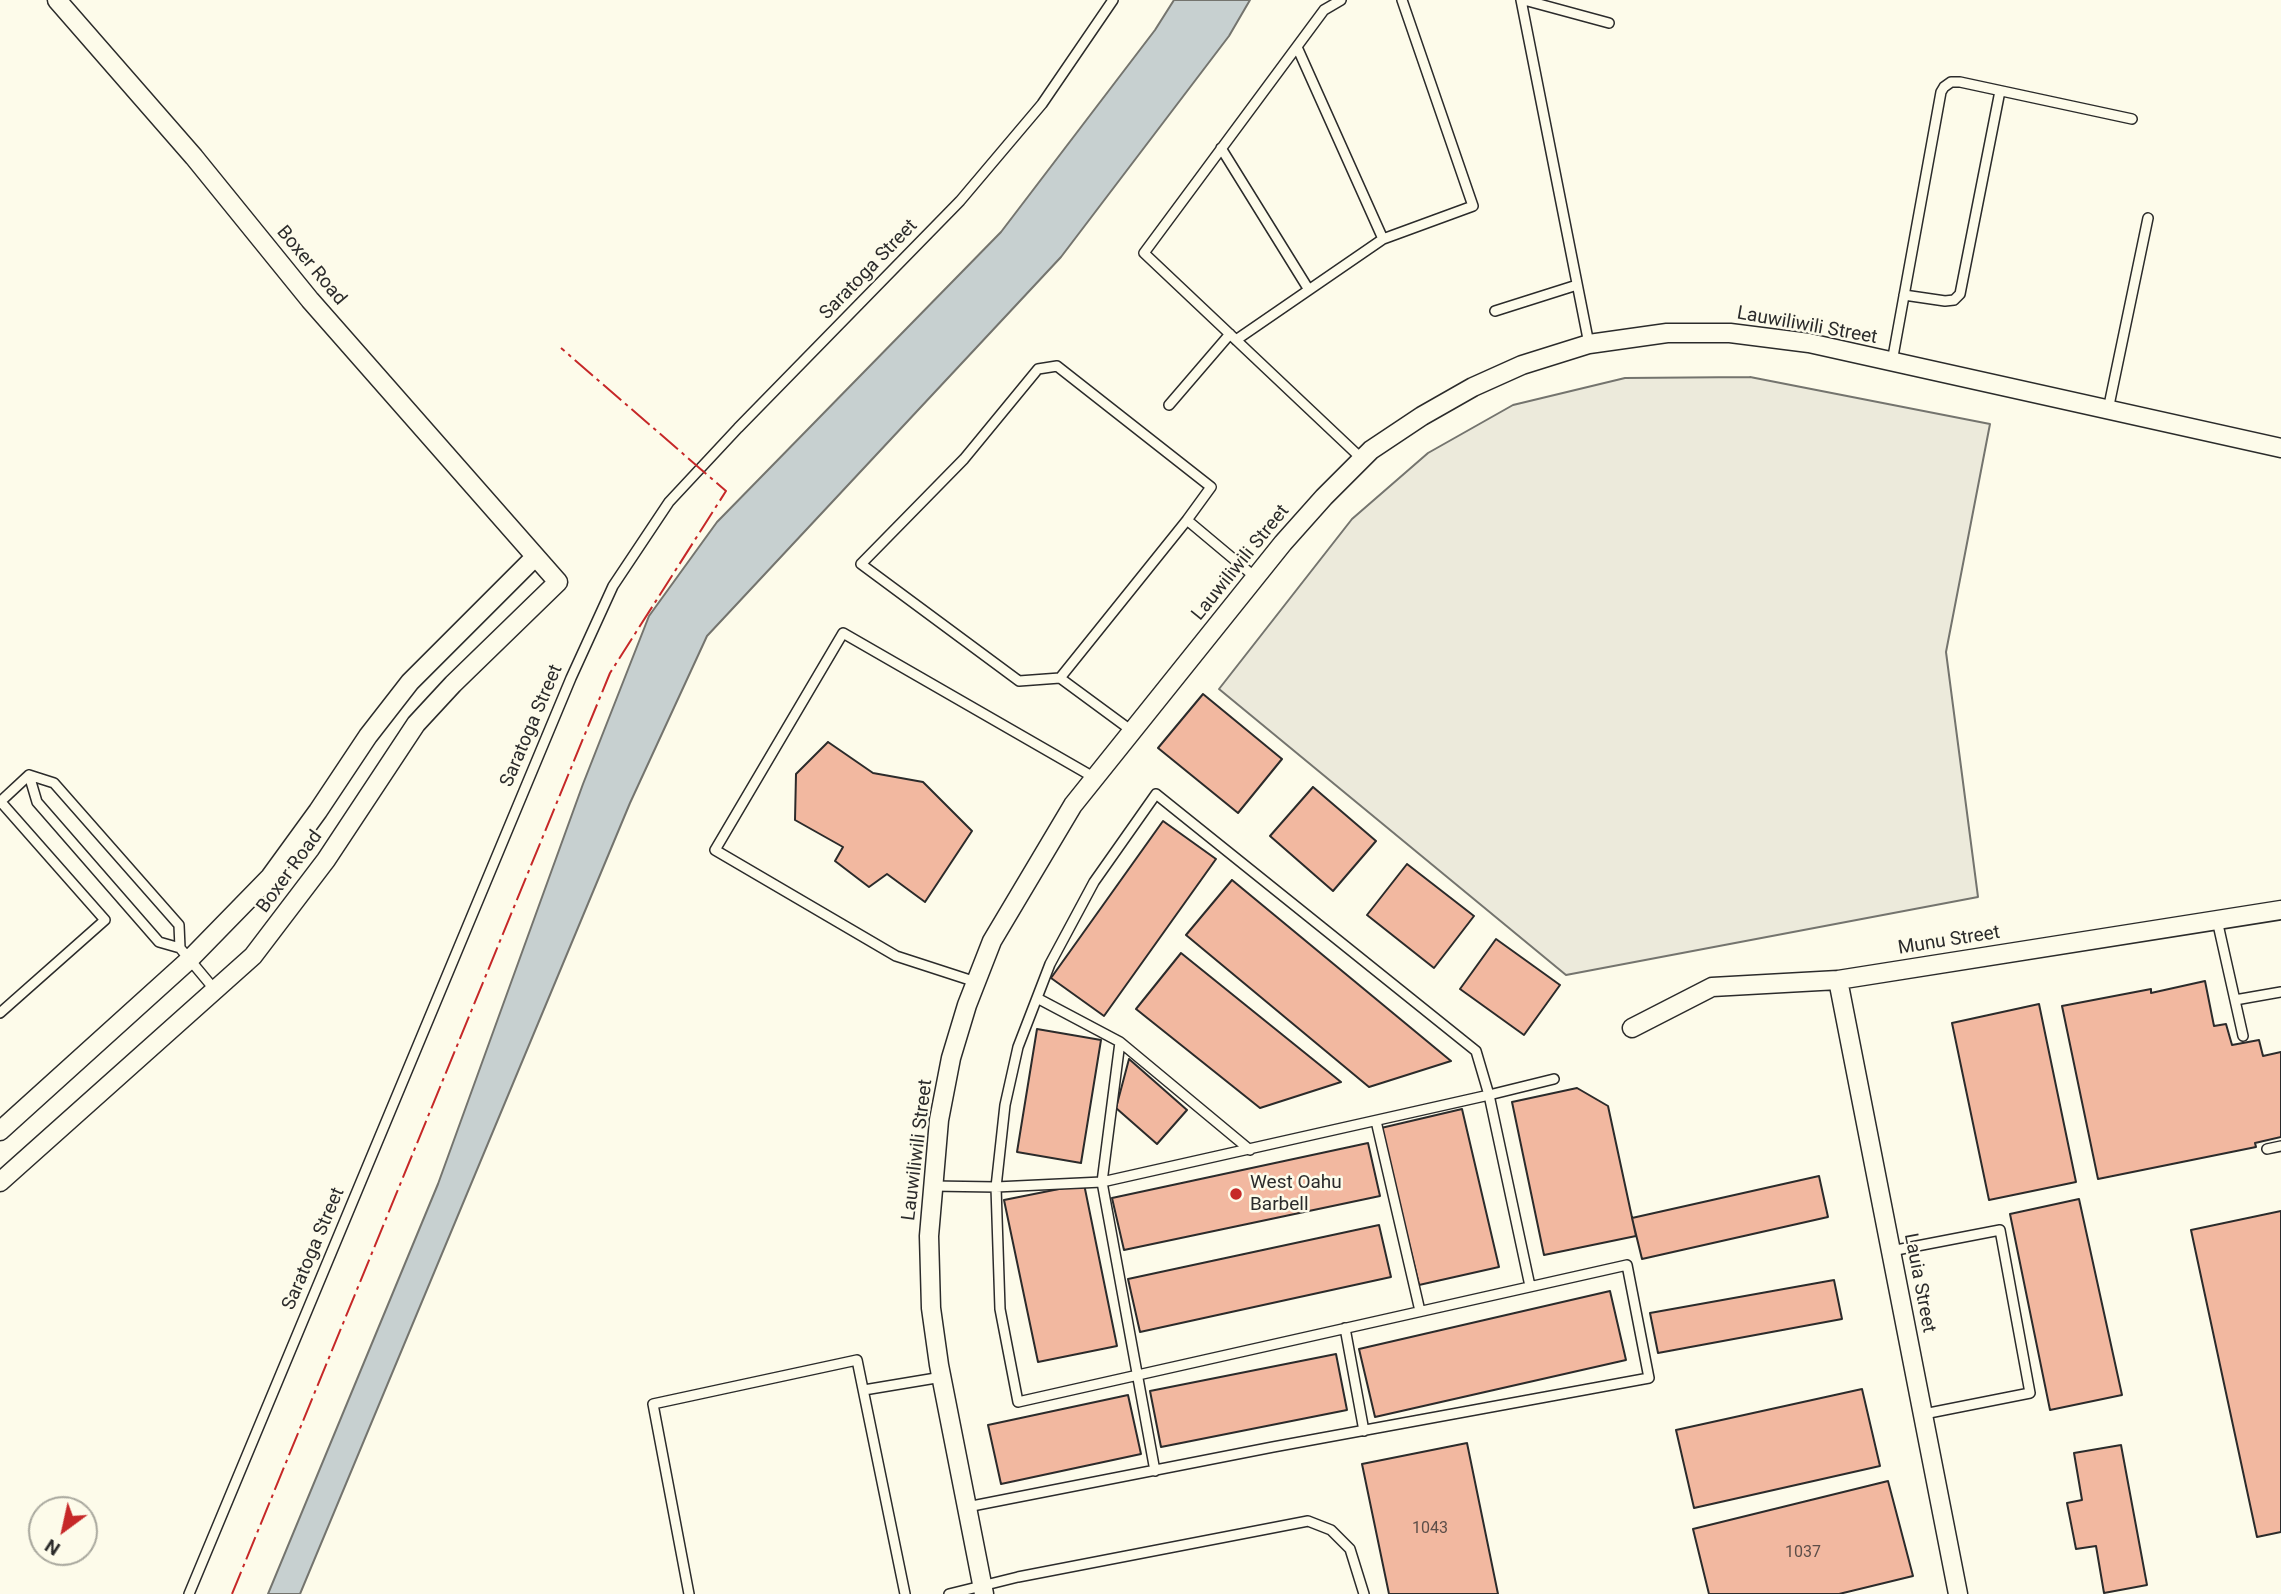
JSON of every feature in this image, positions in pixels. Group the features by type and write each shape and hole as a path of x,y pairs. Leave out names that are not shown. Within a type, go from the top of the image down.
{"street":[{"name":"Boxer Road","path":"0,1182 253,957 326,860 416,724 453,684 558,582 310,300 194,157 57,0"},
{"name":"Lauwiliwili Street","path":"983,1590 931,1308 929,1236 939,1120 951,1058 976,982 992,941 1073,805 1255,577 1324,497 1371,450 1422,416 1473,387 1522,365 1589,344 1667,333 1730,333 1809,344 2281,449"},
{"name":"Boxer Road","path":"0,1130 270,877 368,736 410,682 535,557"},
{"name":"Munu Street","path":"1632,1028 1712,987 1838,979 2281,909"},
{"name":"Lauia Street","path":"1838,979 1958,1594"}],"lane":[{"name":"Saratoga Street","path":"189,1594 571,678 613,586 669,502 960,201 1042,104 1113,0"},
{"path":"1340,0 1324,10 1144,253 1362,459"},
{"path":"1169,405 1233,337 1384,239 1473,206 1402,0"},
{"path":"1589,344 1523,0 1609,23"},
{"path":"1297,47 1384,239"},
{"path":"1892,362 1941,92 1951,82 2132,119"},
{"path":"1904,295 1945,301 1954,300 1960,294 2000,90"},
{"path":"1221,148 1309,290"},
{"path":"2108,410 2148,218"},
{"path":"1495,311 1577,285"},
{"path":"1060,678 1211,487 1057,366 1038,369 964,459 861,564 1019,681 1060,678 1132,731"},
{"path":"1187,520 1255,577"},
{"path":"976,982 896,956 715,850 843,632 1095,778"},
{"path":"29,775 37,802 159,942 185,954 215,990"},
{"path":"29,775 54,783 179,925 185,954"},
{"path":"0,1013 105,920 0,802 29,775"},
{"path":"967,1507 1649,1378 1627,1265 1018,1402 1000,1310 996,1187 1005,1105 1018,1047 1050,964 1094,882 1156,794 1476,1051 1489,1095 1530,1286"},
{"path":"2217,920 2243,1036"},
{"path":"2235,1000 2281,992"},
{"path":"1037,998 1120,1042 1250,1150"},
{"path":"1120,1042 1102,1182 1156,1471"},
{"path":"932,1186 996,1187 1102,1182 1554,1079"},
{"path":"1376,1121 1420,1311"},
{"path":"2267,1149 2281,1146"},
{"path":"1891,1251 2000,1230 2030,1393 1924,1414"},
{"path":"1345,1328 1364,1431"},
{"path":"689,1594 653,1404 857,1360 905,1594"},
{"path":"864,1390 942,1377"},
{"path":"949,1594 983,1590 1308,1521 1331,1530 1350,1549 1364,1594"}],"shaded area":[{"path":"1174,0 1250,0 1229,36 1061,257 707,636 630,803 300,1594 268,1594 438,1184 583,784 649,616 717,522 1001,232 1155,30"},
{"path":"1750,377 1990,424 1946,652 1978,897 1566,975 1219,689 1352,519 1428,453 1513,405 1625,378"}],"building":[{"path":"1203,694 1282,759 1238,813 1158,748"},
{"path":"828,742 873,773 923,782 972,831 925,902 887,874 869,887 835,861 843,847 795,820 796,774"},
{"path":"1313,787 1376,841 1333,891 1270,836"},
{"path":"1163,821 1216,859 1104,1016 1051,978"},
{"path":"1407,864 1474,916 1434,968 1367,915"},
{"path":"1232,880 1451,1061 1369,1087 1186,935"},
{"path":"1496,939 1560,985 1524,1035 1460,989"},
{"path":"1181,953 1341,1082 1260,1108 1136,1009"},
{"path":"2205,981 2214,1026 2226,1024 2232,1045 2259,1040 2263,1056 2281,1052 2281,1137 2255,1143 2256,1147 2098,1179 2062,1006 2151,989 2151,993"},
{"path":"2039,1004 2076,1182 1989,1200 1952,1023"},
{"path":"1037,1029 1101,1040 1081,1163 1017,1152"},
{"path":"1129,1059 1187,1110 1157,1144 1116,1108"},
{"path":"1577,1088 1608,1106 1636,1236 1544,1255 1512,1102"},
{"path":"1462,1109 1499,1267 1419,1285 1381,1128"},
{"path":"1368,1143 1380,1196 1124,1250 1112,1198"},
{"path":"1819,1176 1828,1217 1642,1259 1632,1218"},
{"path":"1084,1184 1117,1346 1038,1362 1004,1200"},
{"path":"2079,1199 2122,1395 2050,1410 2010,1214"},
{"path":"2281,1211 2281,1532 2257,1537 2191,1230"},
{"path":"1379,1225 1391,1277 1140,1332 1128,1279"},
{"path":"1834,1280 1842,1319 1658,1353 1650,1313"},
{"path":"1610,1291 1626,1360 1375,1417 1359,1349"},
{"path":"1336,1354 1347,1410 1161,1447 1150,1391"},
{"path":"1862,1389 1880,1466 1694,1508 1676,1430"},
{"path":"1128,1395 1141,1454 1001,1484 988,1425"},
{"path":"1467,1443 1498,1594 1389,1594 1362,1464"},
{"path":"2121,1445 2147,1585 2104,1593 2096,1546 2076,1549 2067,1503 2082,1500 2074,1453"},
{"path":"1888,1481 1913,1576 1839,1594 1709,1594 1693,1529"}],"power":[{"path":"232,1594 610,673 726,491 561,348"}],"place":[{"name":"West Oahu Barbell","path":"1236,1194"}]}
